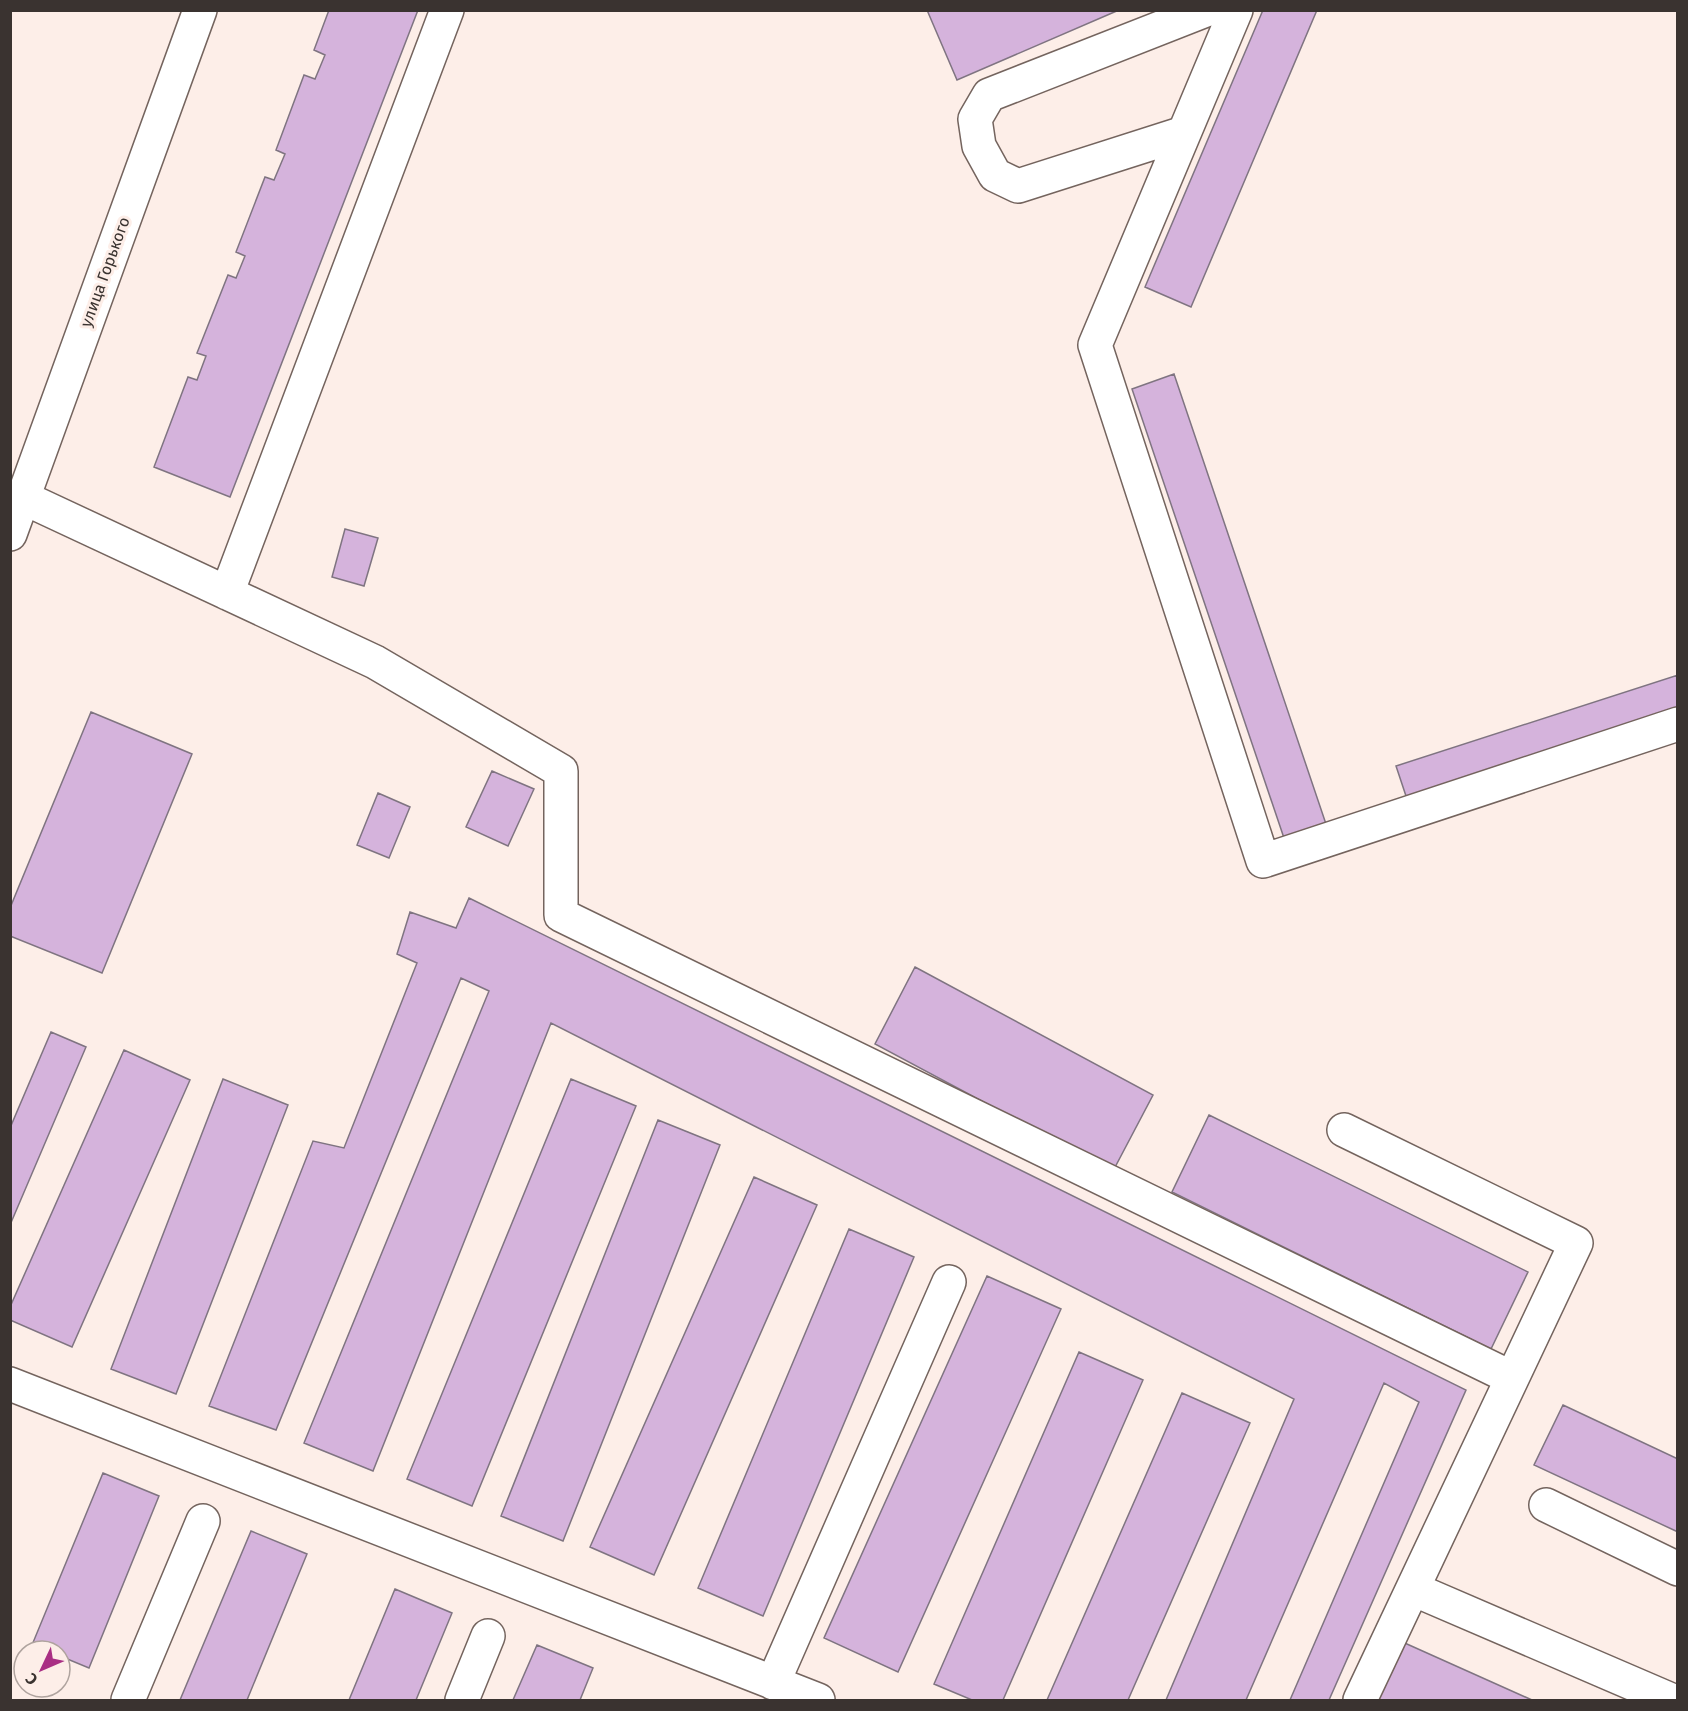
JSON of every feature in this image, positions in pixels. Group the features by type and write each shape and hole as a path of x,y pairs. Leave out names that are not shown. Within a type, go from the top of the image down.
{"street":[{"name":"улица Горького","path":"10,534 200,10"},
{"path":"227,593 447,10"},
{"path":"1184,134 1018,186 995,175 979,146 975,119 989,94 1206,10"},
{"path":"1236,10 1095,345 1263,861 1677,724"},
{"path":"24,498 375,662 561,771 561,915 1512,1378"},
{"path":"1344,1131 1576,1243 1360,1701"},
{"path":"774,1683 949,1282"},
{"path":"10,1384 818,1701"},
{"path":"1546,1505 1677,1569"},
{"path":"128,1701 203,1521"},
{"path":"1413,1589 1671,1701"},
{"path":"462,1701 488,1636"}],"building":[{"path":"329,10 418,10 230,497 154,467 188,377 197,380 206,356 197,353 228,275 236,278 245,256 236,252 265,177 274,180 285,154 276,150 304,75 315,79 325,55 314,50"},
{"path":"927,10 1119,10 957,80"},
{"path":"1263,10 1317,10 1191,307 1145,287"},
{"path":"1174,374 1327,827 1285,841 1132,389"},
{"path":"345,529 378,538 364,586 332,577"},
{"path":"1678,675 1678,715 1408,802 1396,766"},
{"path":"91,712 192,754 102,973 10,936 10,908"},
{"path":"492,771 534,789 508,846 466,827"},
{"path":"378,793 410,807 389,858 357,845"},
{"path":"469,898 1466,1390 1329,1700 1290,1700 1419,1402 1384,1383 1246,1700 1166,1700 1294,1399 551,1023 373,1471 304,1443 489,991 461,978 276,1430 209,1406 313,1141 344,1148 417,963 397,954 410,912 456,928"},
{"path":"915,967 1153,1095 1113,1171 875,1044"},
{"path":"51,1032 86,1047 10,1225 10,1128"},
{"path":"124,1050 190,1080 72,1347 10,1320 10,1307"},
{"path":"223,1079 288,1105 176,1394 111,1369"},
{"path":"571,1079 636,1106 472,1506 407,1479"},
{"path":"1209,1115 1528,1272 1491,1349 1172,1192"},
{"path":"658,1120 720,1145 563,1541 501,1516"},
{"path":"754,1177 817,1205 654,1575 590,1547"},
{"path":"849,1229 914,1257 763,1616 698,1588"},
{"path":"987,1276 1061,1309 898,1672 824,1638"},
{"path":"1079,1352 1143,1380 1003,1700 972,1700 934,1684"},
{"path":"1182,1393 1250,1423 1128,1700 1047,1700"},
{"path":"1563,1405 1678,1459 1678,1532 1534,1465"},
{"path":"103,1473 159,1496 89,1668 72,1661 72,1639 34,1639"},
{"path":"251,1531 307,1554 247,1700 180,1700"},
{"path":"395,1589 452,1613 416,1700 349,1700"},
{"path":"1398,1640 1532,1700 1371,1700"},
{"path":"537,1645 593,1668 580,1700 513,1700"}]}
